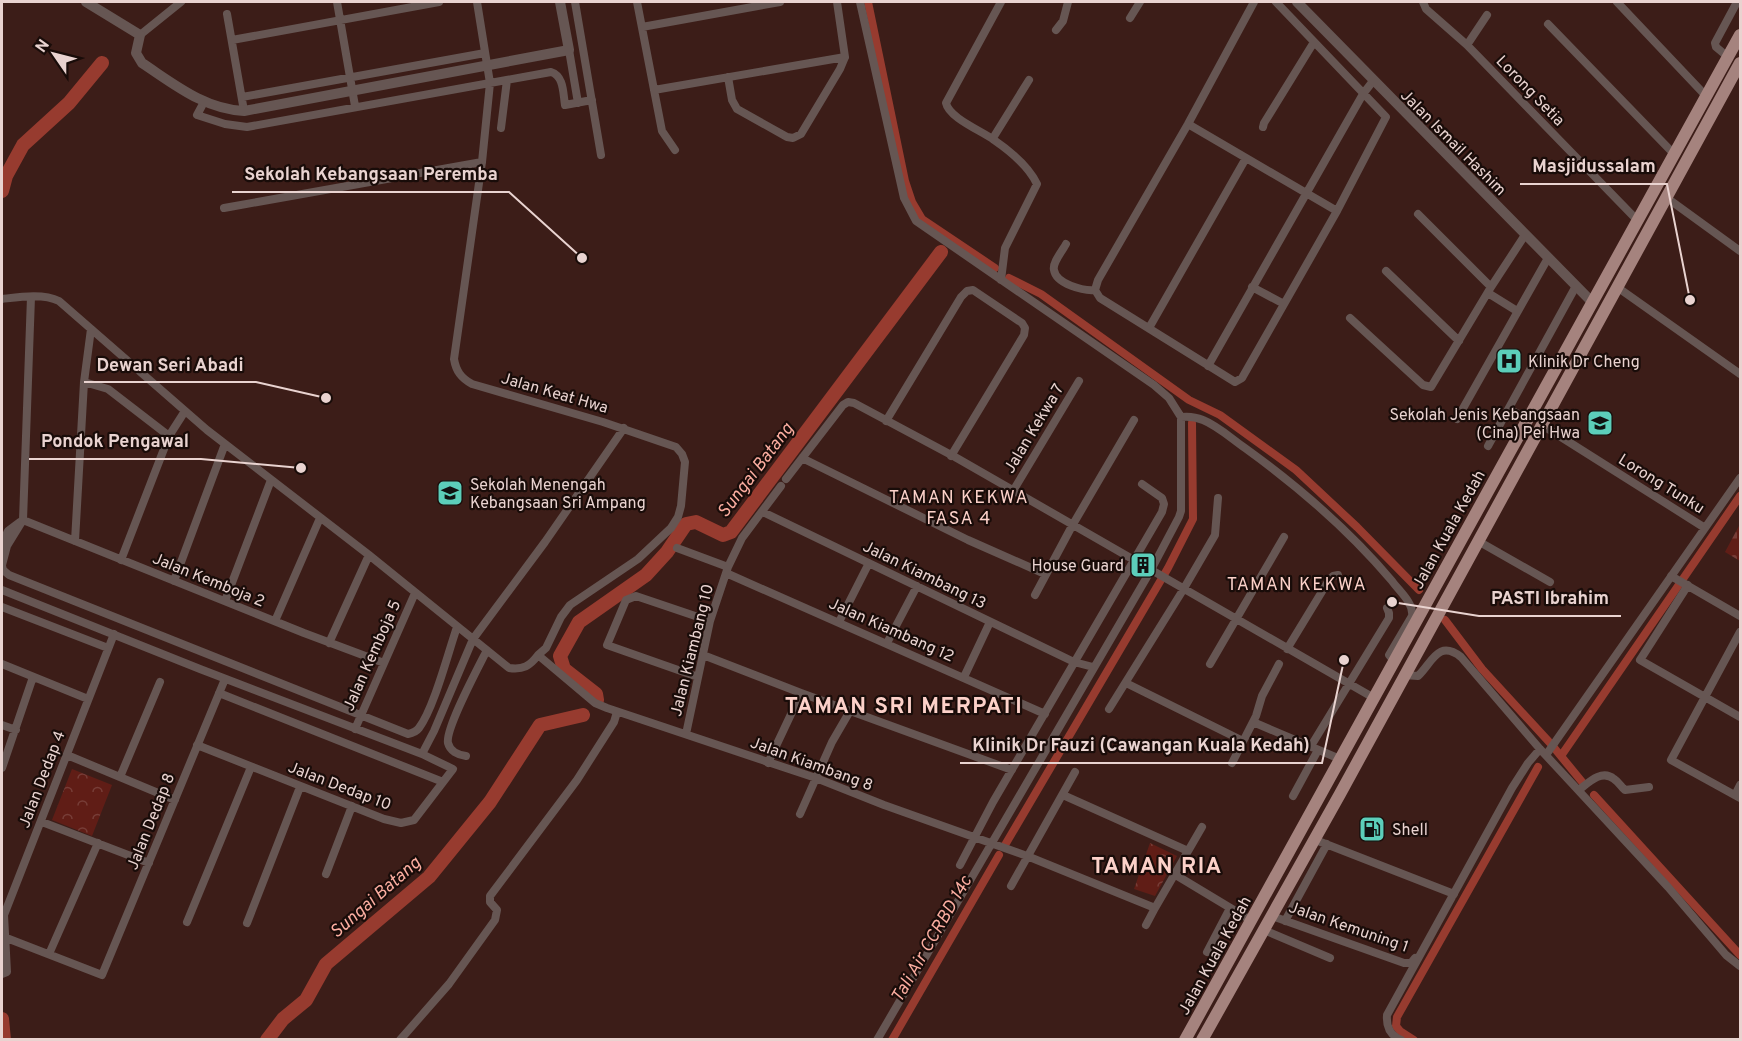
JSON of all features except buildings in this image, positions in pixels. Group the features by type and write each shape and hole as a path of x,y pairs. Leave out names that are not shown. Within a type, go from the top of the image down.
{"main road":[{"name":"Jalan Kuala Kedah","path":"1185,1040 1740,35"},
{"name":"Jalan Kuala Kedah","path":"1202,1040 1740,63"},
{"path":"1252,921 1258,925 1261,922 1308,839 1323,823"}],"street":[{"path":"87,2 140,35"},
{"path":"181,2 140,35 136,53 139,60 204,102 230,110 244,111 353,92 569,50"},
{"path":"338,2 355,106"},
{"path":"232,40 439,2"},
{"name":"Jalan Keat Hwa","path":"477,2 490,83 482,162 454,359 458,373 472,384 624,428 676,447 685,462 678,517 671,528 638,560 570,605 561,617 546,648 538,655"},
{"path":"560,2 578,103"},
{"path":"575,2 601,155"},
{"path":"637,2 662,131 675,150"},
{"path":"642,27 780,2"},
{"path":"728,77 732,100 737,109 787,137 793,138 801,134 806,129 845,57 837,2"},
{"path":"860,2 904,198 916,221 1154,385 1169,398 1181,417 1181,510 1155,572 1093,667 877,1040"},
{"path":"1001,2 946,103 948,110 954,115 993,138 1017,160 1037,184 1005,248 1001,280"},
{"path":"1056,30 1063,21 1068,2"},
{"path":"1130,18 1140,2"},
{"path":"1254,2 1188,124 1098,280 1095,290 1100,298 1230,381 1239,382 1337,210 1386,117 1276,2"},
{"name":"Jalan Ismail Hashim","path":"1297,2 1593,302"},
{"path":"1617,2 1706,96"},
{"path":"1728,57 1716,47 1715,43 1737,2"},
{"name":"Lorong Setia","path":"1425,5 1467,45 1638,221"},
{"path":"227,14 244,111"},
{"path":"1467,45 1487,15"},
{"path":"1548,24 1674,154"},
{"path":"1263,128 1314,42"},
{"path":"242,98 485,53"},
{"path":"654,90 845,57"},
{"path":"204,102 197,115 247,127 551,72 557,74 561,79 565,105 592,100"},
{"path":"501,128 507,80"},
{"path":"993,138 1029,80"},
{"path":"1208,366 1363,94 1373,81"},
{"path":"1188,124 1337,210"},
{"path":"1149,328 1246,158"},
{"path":"224,208 482,162"},
{"path":"1667,198 1740,251"},
{"path":"1418,214 1489,290 1518,310"},
{"path":"1350,318 1423,385 1428,388 1434,386 1489,290 1525,235"},
{"path":"1066,244 1054,267 1054,272 1064,282 1085,290 1095,290"},
{"path":"1457,418 1548,258"},
{"path":"1386,271 1459,341"},
{"path":"1488,446 1576,286"},
{"path":"1252,287 1284,304"},
{"path":"1617,287 1740,374"},
{"path":"951,456 1024,335 1025,328 1022,323 973,290 967,291 961,297 885,421 951,456 1374,698"},
{"path":"2,299 40,296 53,298 225,444 369,555 509,668 517,670 531,664 538,655"},
{"path":"31,297 23,520 8,546 2,566 9,575 408,734 417,731 432,701 457,627"},
{"path":"75,541 84,382 91,329"},
{"name":"Jalan Kekwa 7","path":"1012,491 1078,381"},
{"path":"84,382 108,389 169,436"},
{"name":"Jalan Kiambang 10","path":"686,734 710,621 727,570 742,538 843,405 848,402 885,421"},
{"path":"1509,409 1528,419"},
{"path":"121,560 169,436 185,411"},
{"path":"1181,417 1190,416 1205,421 1272,468 1308,496 1370,555 1412,606 1412,616 1389,655 1394,661"},
{"path":"1035,595 1134,420"},
{"name":"Lorong Tunku","path":"1542,425 1705,528"},
{"path":"422,754 473,639 584,487 624,428"},
{"path":"174,581 225,444"},
{"path":"802,458 957,534 1045,574"},
{"path":"1740,478 1705,528 1681,581 1640,660 1740,717"},
{"path":"225,601 271,480"},
{"path":"960,865 1012,770 1162,513 1164,504 1159,495 1142,484"},
{"path":"1108,709 1215,535 1218,498"},
{"name":"Jalan Kiambang 13","path":"763,512 1074,662 1093,667"},
{"path":"275,621 320,518"},
{"path":"2,543 8,531 23,520"},
{"name":"Jalan Kemboja 2","path":"23,520 384,663"},
{"path":"1210,664 1284,537"},
{"path":"1478,541 1550,582"},
{"name":"Jalan Kiambang 12","path":"677,548 1045,714"},
{"path":"329,643 369,555"},
{"path":"839,622 869,563"},
{"path":"1287,649 1329,580 1338,575"},
{"path":"1681,581 1740,616"},
{"path":"1401,1040 1386,1025 1387,1015 1528,763 1545,748 1681,581"},
{"path":"887,643 917,586"},
{"path":"2,590 422,754 453,769 443,782 219,693"},
{"name":"Jalan Kemboja 5","path":"355,729 414,593"},
{"path":"698,677 607,645 626,600 636,596 710,621"},
{"path":"2,607 108,648"},
{"path":"1293,796 1314,748 1348,683 1389,618 1387,608"},
{"path":"964,677 990,622"},
{"path":"1740,632 1671,760 1738,797 1740,785"},
{"name":"Jalan Dedap 4","path":"4,973 3,914 42,822 114,634"},
{"path":"447,739 487,650"},
{"path":"1404,675 1418,676 1441,651 1457,654 1545,748 1579,790 1726,955 1740,966"},
{"name":"Jalan Kiambang 8","path":"538,655 595,703 607,708 816,778 1027,856 1155,908"},
{"path":"703,655 1012,770"},
{"path":"2,664 88,699"},
{"path":"1232,763 1279,664"},
{"path":"2,768 33,677"},
{"name":"Jalan Dedap 8","path":"48,954 102,975 225,679"},
{"path":"120,777 160,682"},
{"path":"1126,683 1243,741"},
{"path":"768,763 801,693"},
{"path":"449,696 462,702"},
{"path":"800,814 850,711"},
{"path":"400,1040 449,984 495,920 497,910 490,902 490,896 577,780 611,726 617,712"},
{"path":"1253,722 1340,759"},
{"path":"2,725 16,730"},
{"path":"434,731 447,739 454,752 466,756"},
{"name":"Jalan Dedap 10","path":"197,745 300,787 401,823 414,820 443,782"},
{"path":"67,755 175,800"},
{"path":"187,921 251,767"},
{"path":"1011,886 1076,772"},
{"path":"1579,790 1599,776 1606,775 1613,778 1625,790 1649,787"},
{"path":"247,923 300,787"},
{"path":"1063,795 1188,851"},
{"path":"326,874 352,806"},
{"path":"42,822 148,863"},
{"path":"1146,925 1202,827"},
{"path":"1313,839 1454,894"},
{"path":"4,937 48,954 98,843"},
{"path":"1285,921 1327,844"},
{"path":"1174,874 1252,921"},
{"path":"1207,952 1230,908"},
{"name":"Jalan Kemuning 1","path":"1272,916 1404,963 1411,963 1415,957"},
{"path":"1264,930 1330,958"}],"green space":[{"path":"1740,524 1740,561 1725,552"},
{"path":"72,769 112,785 92,836 52,820"},
{"path":"1150,843 1177,856 1155,896 1134,889"}],"waterway":[{"path":"868,2 905,181 912,202 922,219 995,268"},
{"path":"2,191 6,176 23,145 69,103 102,63"},
{"name":"Sungai Batang","path":"597,700 596,694 564,669 560,656 579,622 646,575 667,552 686,524 696,522 723,535 731,532 941,252"},
{"path":"1009,278 1041,294 1189,400 1220,415 1296,470 1419,590"},
{"name":"Tali Air CCRBD 14c","path":"1005,845 1168,568 1193,519 1192,423"},
{"path":"1561,756 1740,496"},
{"path":"1445,620 1482,669 1551,744 1583,783"},
{"name":"Sungai Batang","path":"267,1040 283,1019 306,1000 326,964 429,877 490,802 540,725 583,715"},
{"path":"1414,1040 1396,1026 1397,1017 1538,767"},
{"path":"1594,795 1740,955"},
{"name":"Tali Air CCRBD 14c","path":"892,1040 999,855"},
{"name":"Sungai Batang","path":"2,1019 4,1040"}],"place":[{"name":"Sekolah Kebangsaan Peremba","path":"582,258"},
{"name":"Masjidussalam","path":"1690,300"},
{"name":"Klinik Dr Cheng","path":"1509,361"},
{"name":"Dewan Seri Abadi","path":"326,398"},
{"name":"Sekolah Jenis Kebangsaan (Cina) Pei Hwa","path":"1600,423"},
{"name":"Pondok Pengawal","path":"301,468"},
{"name":"Sekolah Menengah Kebangsaan Sri Ampang","path":"450,493"},
{"name":"House Guard","path":"1143,565"},
{"name":"PASTI Ibrahim","path":"1392,602"},
{"name":"Klinik Dr Fauzi (Cawangan Kuala Kedah)","path":"1344,660"},
{"name":"Shell","path":"1372,829"}],"district":[{"name":"TAMAN KEKWA FASA 4","path":"959,507"},
{"name":"TAMAN KEKWA","path":"1297,584"},
{"name":"TAMAN SRI MERPATI","path":"904,705"},
{"name":"TAMAN RIA","path":"1157,865"}]}
